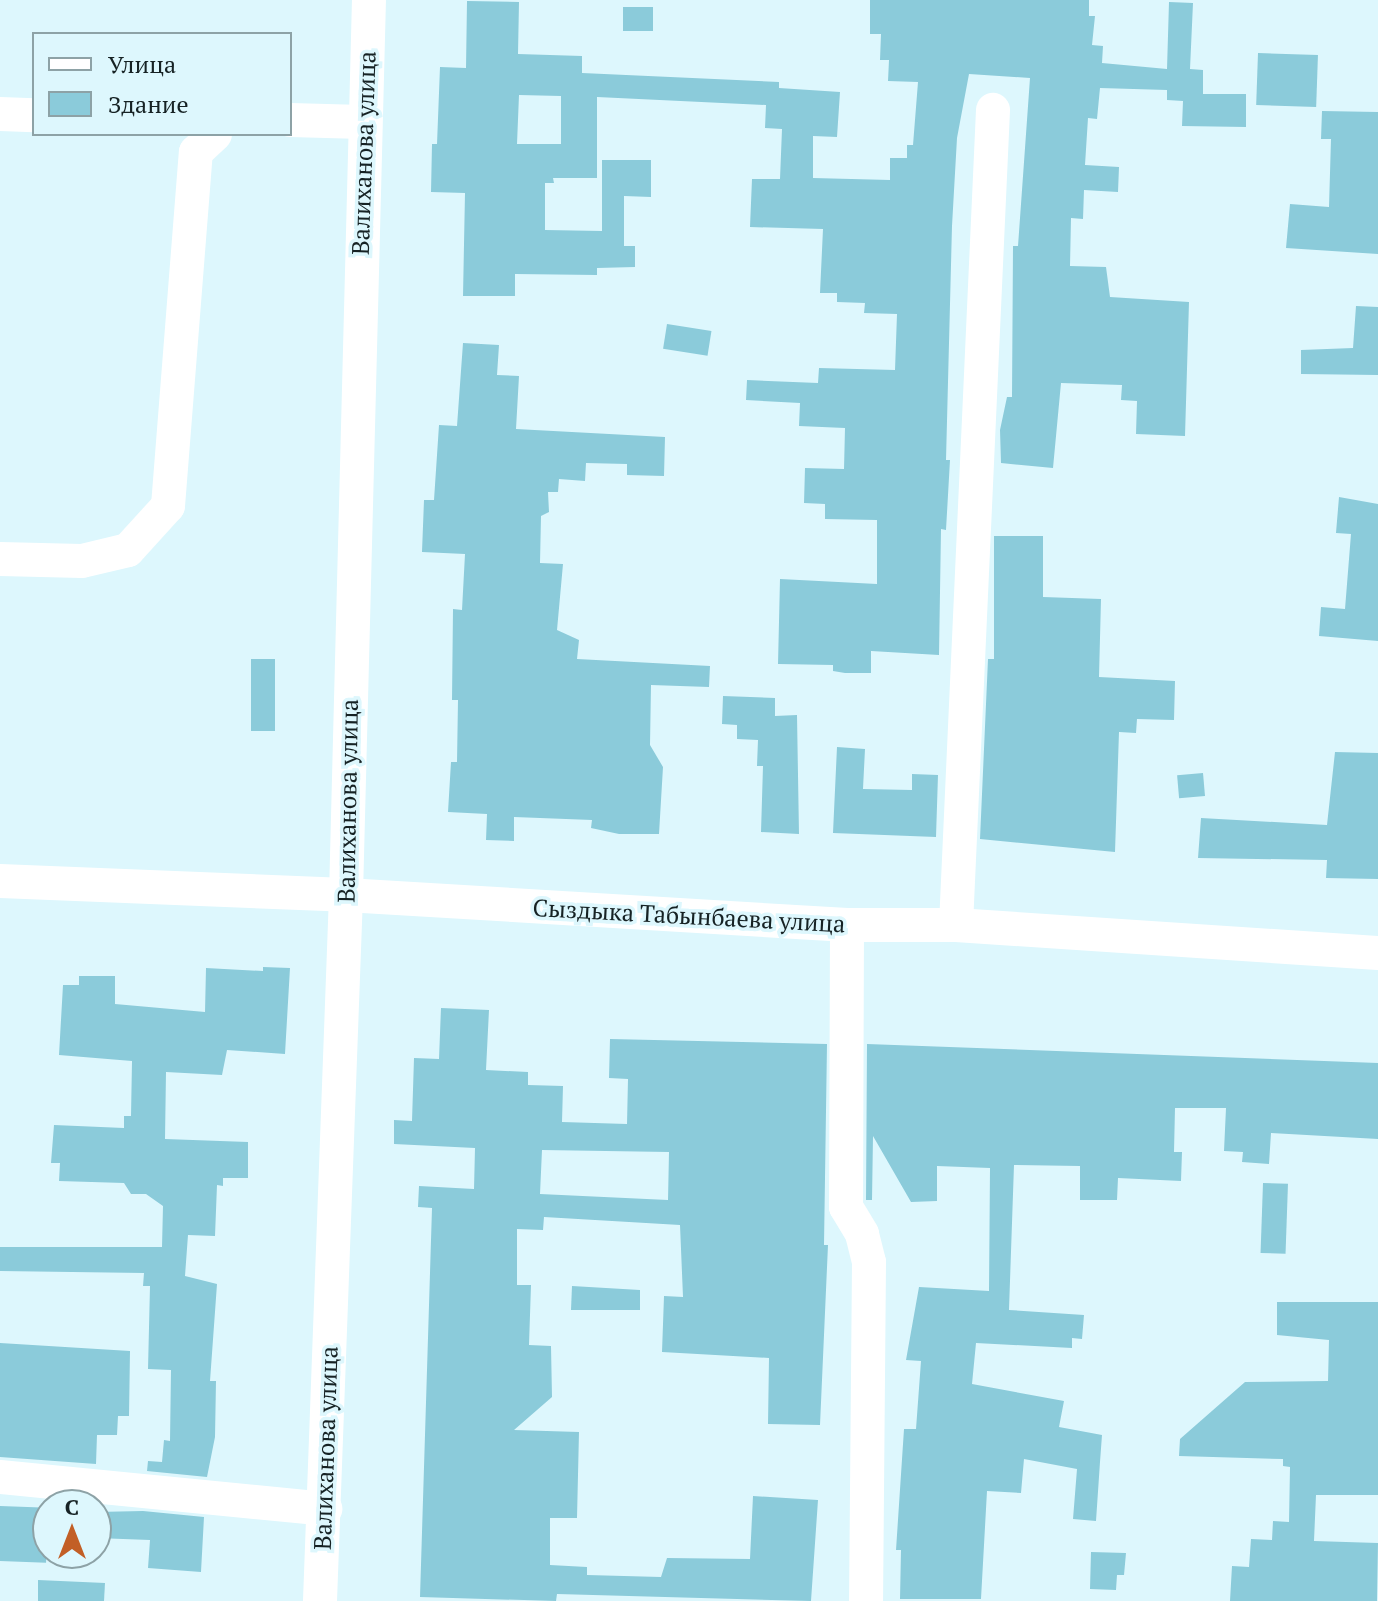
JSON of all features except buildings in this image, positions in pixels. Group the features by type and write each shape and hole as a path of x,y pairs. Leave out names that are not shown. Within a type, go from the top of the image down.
{"street":[{"name":"Валиханова улица","path":"320,1601 346,895 363,122 369,0"},
{"path":"956,925 993,110"},
{"path":"0,114 32,115"},
{"path":"292,120 363,122"},
{"path":"0,559 82,561 128,550 168,506 196,152 213,136"},
{"name":"Сыздыка Табынбаева улица","path":"0,881 346,895 847,925 956,925 1378,953"},
{"path":"847,925 846,1207 862,1234 869,1262 866,1601"},
{"path":"0,1477 325,1509"}]}
